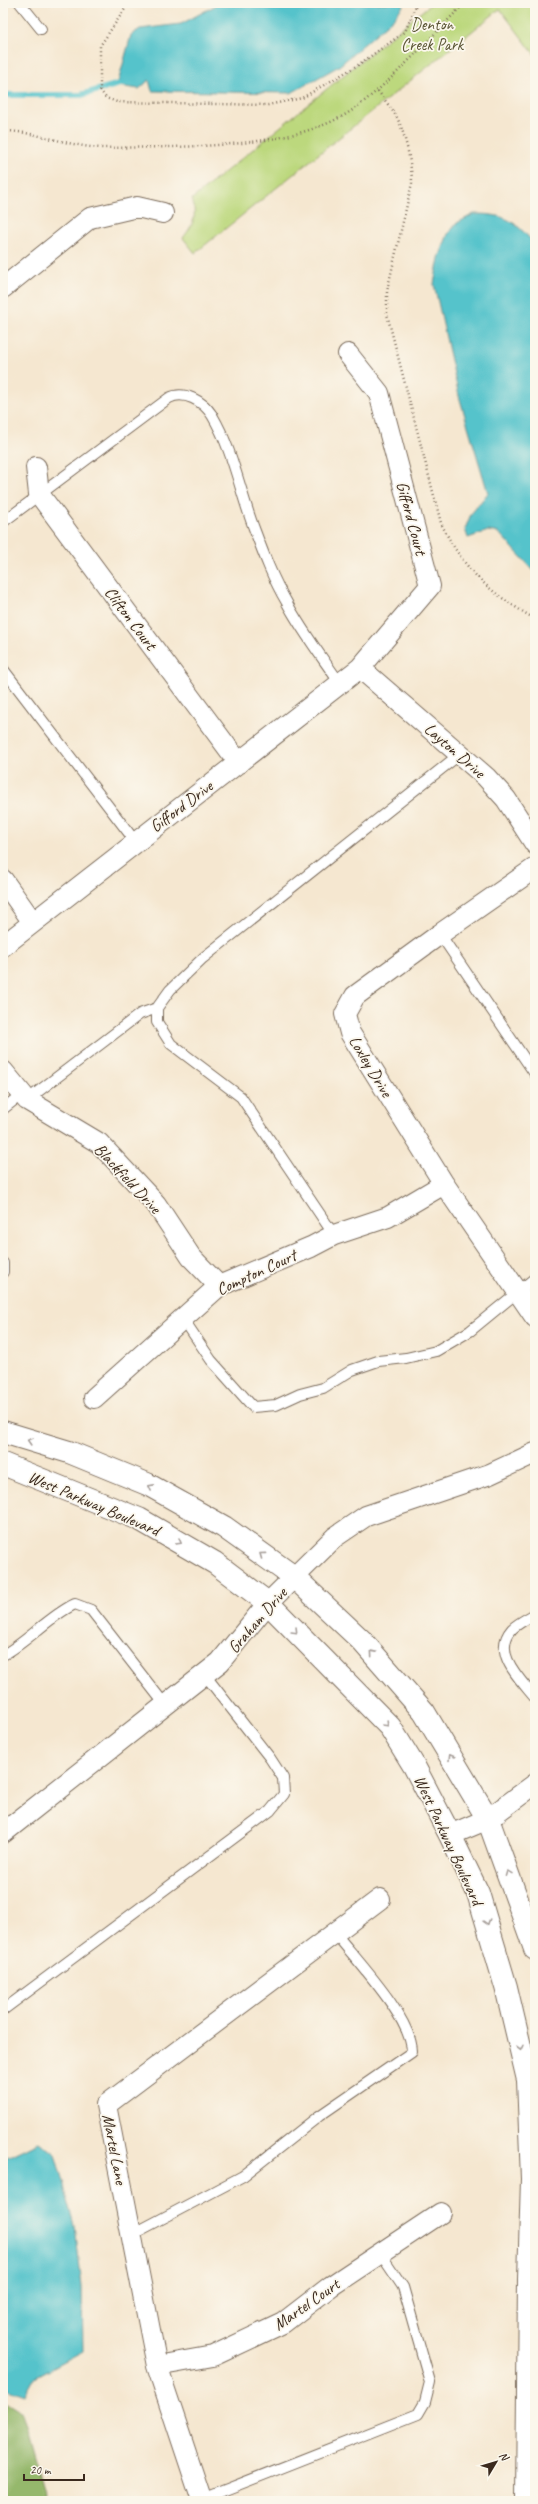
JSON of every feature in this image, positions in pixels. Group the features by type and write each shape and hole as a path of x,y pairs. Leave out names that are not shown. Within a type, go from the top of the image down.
{"street":[{"path":"3,288 90,218 137,207 163,213"},
{"name":"Gifford Court","path":"348,354 379,393 430,586 360,668"},
{"path":"36,467 39,494"},
{"name":"Clifton Court","path":"39,494 239,763"},
{"name":"Gifford Drive","path":"3,946 32,921 341,685 360,668"},
{"name":"Layton Drive","path":"360,668 460,754 506,799 535,844"},
{"name":"Loxley Drive","path":"535,868 440,934 356,996 345,1014 350,1033 444,1184 535,1317"},
{"path":"3,880 32,921"},
{"name":"Blackfield Drive","path":"3,1071 24,1097 99,1143 156,1204 191,1257 219,1286"},
{"name":"Compton Court","path":"94,1398 182,1317 219,1286 334,1235 388,1216 444,1184"},
{"name":"West Parkway Boulevard","path":"3,1432 69,1452 147,1484 224,1528 294,1577 362,1641 424,1712 488,1819 535,1950"},
{"name":"Graham Drive","path":"3,1834 220,1662 268,1603 335,1537 366,1516 490,1474 535,1452"},
{"name":"West Parkway Boulevard","path":"3,1464 139,1519 215,1563 268,1603 390,1727 414,1766 450,1835 478,1893 506,1987 528,2080 532,2179 529,2279 527,2501"},
{"path":"450,1835 488,1819 535,1784"},
{"name":"Martel Lane","path":"202,2500 157,2366 106,2105 380,1899"},
{"name":"Martel Court","path":"157,2366 213,2356 283,2323 331,2286 441,2213"}],"lane":[{"path":"20,3 41,29"},
{"path":"3,522 169,398 176,394 190,396 205,406 212,415 238,472 254,529 274,577 286,602 341,685"},
{"path":"3,669 135,841"},
{"path":"334,1235 241,1097 171,1044 157,1022 158,1008 170,990 203,958 460,754"},
{"path":"440,934 535,1074"},
{"path":"3,1109 24,1097 140,1014 158,1008"},
{"path":"3,1263 3,1272"},
{"path":"182,1317 211,1360 253,1407 276,1405 323,1388 352,1370 378,1361 406,1358 436,1351 470,1331 516,1291 535,1278"},
{"path":"3,1655 21,1644 63,1610 75,1604 91,1610 166,1706"},
{"path":"535,1614 512,1630 504,1646 508,1666 535,1698"},
{"path":"3,2010 270,1811 284,1794 283,1778 270,1758 205,1675"},
{"path":"131,2235 191,2205 243,2176 319,2116 412,2052 412,2041 402,2020 335,1933"},
{"path":"202,2500 418,2414 425,2402 430,2382 403,2287 380,2253"}],"path":[{"path":"129,3 100,46 100,90 106,98 117,102 268,105 302,98 358,65 405,32 418,3"},
{"path":"3,131 26,132 88,147 103,148 200,146 280,137 318,126 352,110 378,91 465,3"},
{"path":"378,91 396,116 401,127 412,170 412,183 387,291 387,314 441,522 454,550 467,567 500,597 535,620"}],"green space":[{"name":"Denton Creek Park","path":"432,3 535,3 535,55 500,9 195,253 183,238 194,220 192,199"},
{"path":"3,2400 22,2412 47,2501 3,2501"}],"water":[{"path":"220,3 402,3 403,6 393,19 339,66 291,93 152,91 149,80 139,89 117,86 131,35 140,29 181,24"},
{"path":"474,214 494,215 509,220 535,244 535,572 499,533 488,531 468,538 465,529 471,514 488,493 459,396 434,284 439,258 448,234 457,223"},
{"path":"39,2142 55,2154 75,2226 82,2287 83,2351 35,2377 25,2395 3,2387 3,2153 8,2157"}],"waterway":[{"path":"3,95 81,95 123,83"}]}
